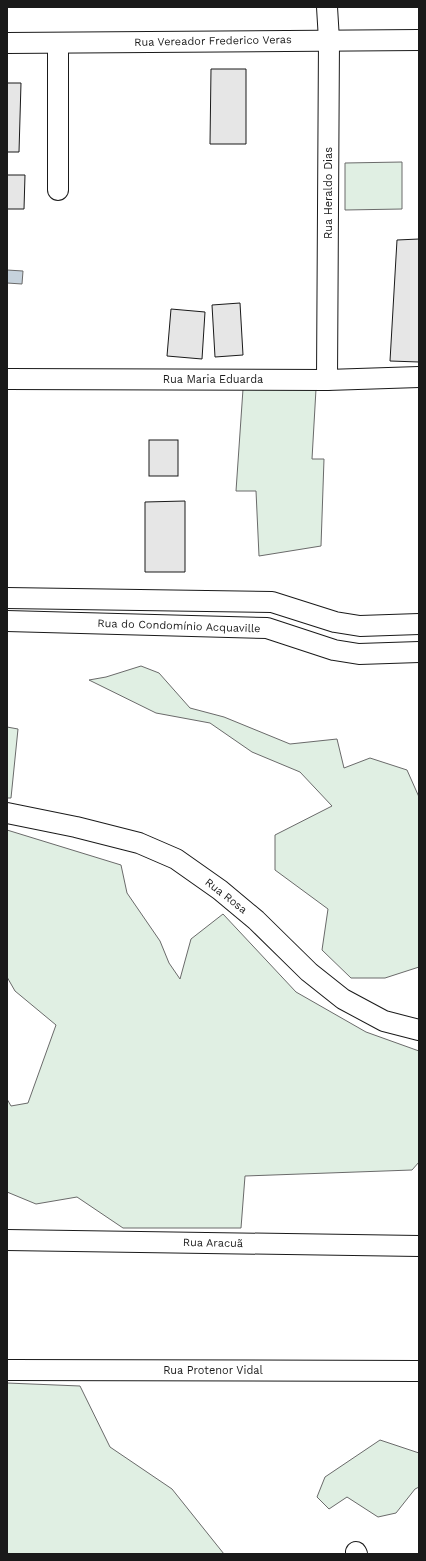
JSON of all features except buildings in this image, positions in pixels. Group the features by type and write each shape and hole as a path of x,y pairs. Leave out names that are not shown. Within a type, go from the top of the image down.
{"street":[{"name":"Rua Heraldo Dias","path":"326,380 329,40 327,7"},
{"name":"Rua Vereador Frederico Veras","path":"7,43 419,40"},
{"path":"58,43 58,190"},
{"name":"Rua Maria Eduarda","path":"7,379 326,380 419,378"},
{"path":"7,598 272,602 335,622 360,626 419,624"},
{"path":"150,600 150,626"},
{"name":"Rua do Condomínio Acquaville","path":"7,621 267,628 334,650 359,654 419,652"},
{"path":"359,654 360,626"},
{"name":"Rua Rosa","path":"7,813 76,827 139,843 176,859 220,890 256,920 308,972 343,999 384,1021 419,1030"},
{"name":"Rua Aracuã","path":"7,1240 419,1246"},
{"name":"Rua Protenor Vidal","path":"7,1370 419,1371"}],"green space":[{"path":"402,162 402,209 345,210 345,163"},
{"path":"243,389 316,389 312,459 324,459 321,546 259,556 256,491 236,491"},
{"path":"141,666 159,673 190,708 224,717 290,744 337,739 344,768 370,758 407,770 419,797 419,967 385,978 351,978 322,950 328,909 275,870 275,835 332,806 300,772 252,752 210,723 156,713 89,680 106,677"},
{"path":"7,727 18,729 11,798 7,798"},
{"path":"7,830 121,865 127,893 160,941 169,963 180,979 191,939 223,914 296,992 366,1032 419,1051 419,1162 412,1170 245,1176 241,1228 123,1228 77,1197 36,1204 7,1192 7,1099 11,1106 28,1103 56,1025 15,991 7,977"},
{"path":"7,1383 80,1386 110,1447 172,1489 224,1554 7,1554"},
{"path":"380,1440 419,1453 419,1487 415,1489 396,1513 378,1517 347,1497 329,1509 317,1497 325,1477"}],"shaded area":[{"path":"7,270 23,271 22,284 7,283"}]}
